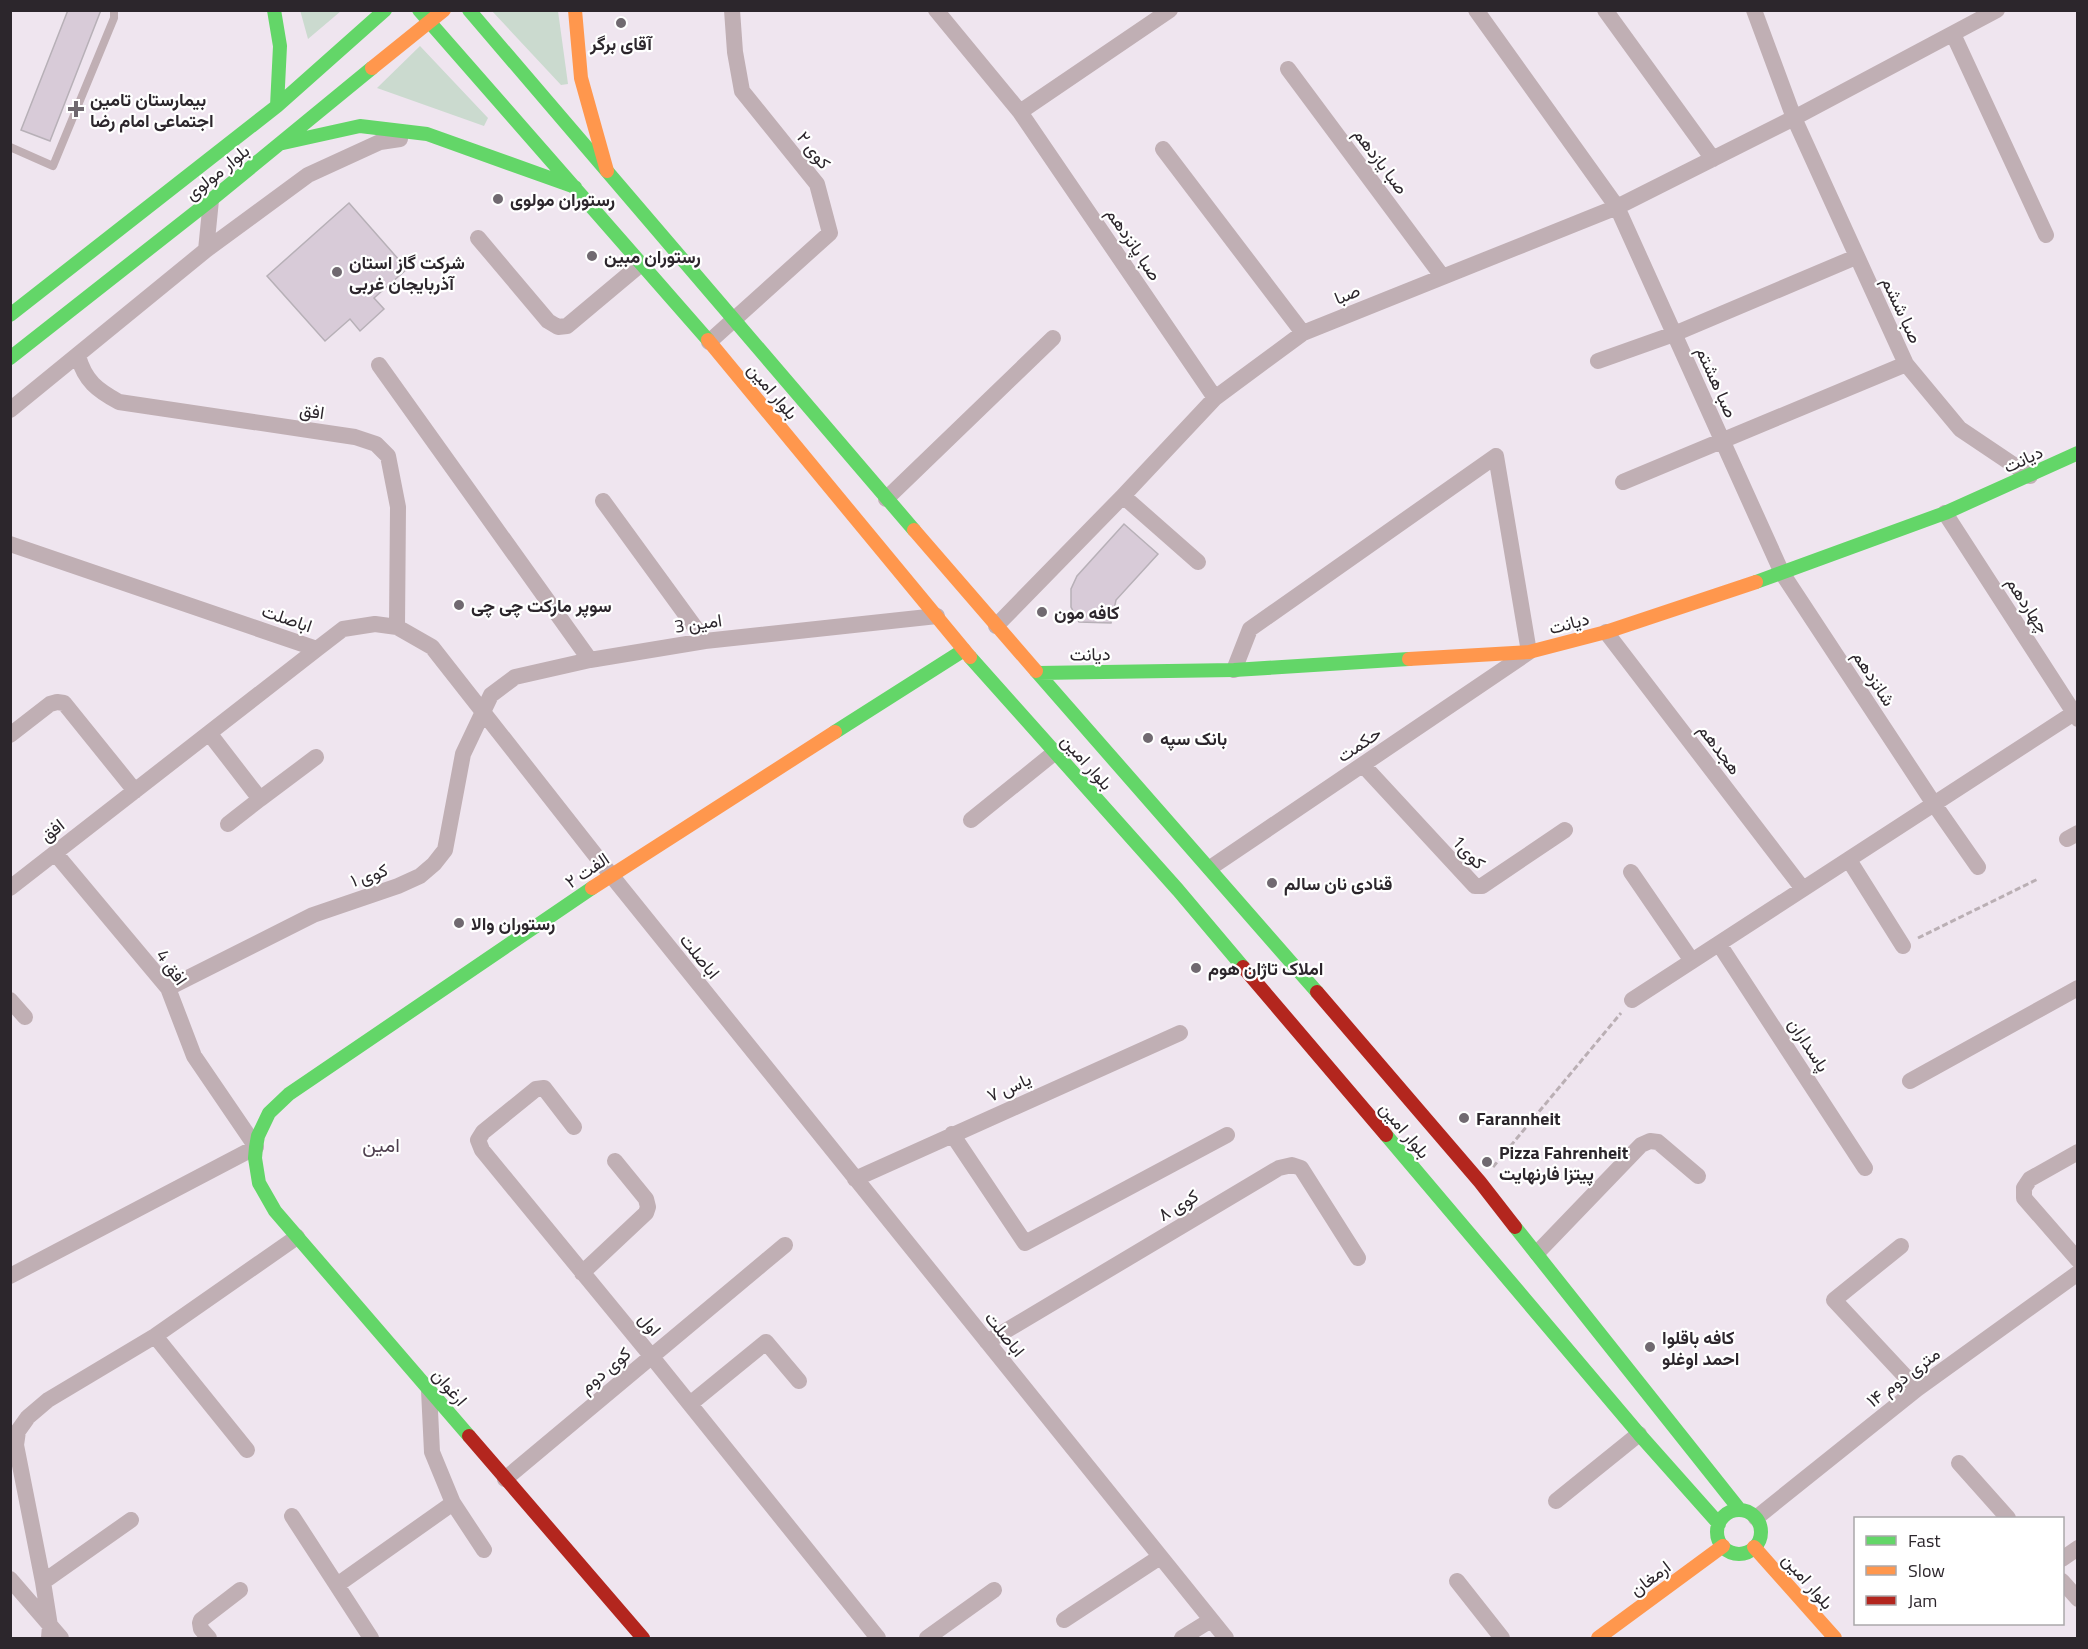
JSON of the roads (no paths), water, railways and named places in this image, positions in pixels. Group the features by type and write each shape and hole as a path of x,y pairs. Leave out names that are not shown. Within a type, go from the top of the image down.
{"main road":[{"path":"274,10 278,24 281,61 277,105"},
{"name":"بلوار مولوی","path":"10,315 277,105 385,10"},
{"name":"بلوار امین","path":"419,10 709,342 964,650 1054,753 1186,885 1639,1434 1719,1524"},
{"name":"بلوار مولوی","path":"10,358 211,200 444,10"},
{"name":"بلوار امین","path":"469,10 886,499 1210,868 1480,1182 1740,1510"},
{"path":"574,10 581,78 607,171"},
{"path":"279,144 360,126 427,134 575,187"},
{"name":"دیانت","path":"1038,674 1234,670 1529,652 1606,632 1782,573 1945,513 2078,453"},
{"name":"الفت ۲","path":"256,1147 258,1136 269,1113 289,1094 611,876 964,650"},
{"path":"1186,885 1210,868"},
{"name":"ارغوان","path":"256,1147 255,1158 259,1183 275,1211 643,1638"},
{"path":"1740,1510 1756,1518 1761,1530 1754,1547 1749,1551 1735,1553 1723,1546 1718,1536 1719,1524 1728,1513 1740,1510"},
{"name":"ارمغان","path":"1598,1638 1723,1546"},
{"name":"بلوار امین","path":"1754,1547 1835,1638"}],"street":[{"name":"کوی ۲","path":"732,10 735,52 742,91 817,184 830,233 734,320"},
{"name":"صبا پانزدهم","path":"936,10 1020,112 1215,398"},
{"path":"1020,112 1170,10"},
{"name":"صبا هشتم","path":"1476,10 1617,207 1782,573"},
{"path":"1605,10 1713,159"},
{"name":"صبا ششم","path":"1754,10 1794,118 1906,364 1960,429 2030,476"},
{"name":"صبا","path":"996,626 1124,496 1215,398 1303,333 1617,207 1794,118 1995,11"},
{"path":"1953,34 2046,235"},
{"name":"صبا یازدهم","path":"1288,69 1442,276"},
{"path":"10,410 206,250 308,175 380,142 427,134"},
{"path":"1163,149 1303,333"},
{"path":"206,250 211,200"},
{"path":"478,238 548,321 558,327 567,326 641,264"},
{"path":"1598,361 1674,334 1856,257"},
{"path":"709,342 734,320"},
{"path":"886,499 1053,338"},
{"name":"افق","path":"78,356 81,370 89,381 102,393 119,402 355,437 376,444 388,456 398,507 397,627"},
{"path":"1623,482 1906,364"},
{"path":"379,365 590,660"},
{"path":"1234,670 1250,629 1496,456 1529,652"},
{"path":"1124,496 1198,562"},
{"path":"603,501 705,641"},
{"name":"چهاردهم","path":"1945,513 2076,716"},
{"name":"اباصلت","path":"10,544 317,649 343,629 375,624 397,627 432,646 611,876 1226,1638"},
{"name":"شانزدهم","path":"1782,573 1978,867"},
{"name":"امین 3","path":"483,711 491,695 515,677 590,660 705,641 937,616"},
{"name":"هجدهم","path":"1606,632 1803,889"},
{"name":"افق","path":"10,888 317,649"},
{"name":"حکمت","path":"1210,868 1529,652"},
{"path":"10,735 50,704 64,703 135,791"},
{"name":"کوی ۱","path":"168,988 313,915 398,886 420,876 434,864 445,850 463,754 483,711"},
{"path":"1632,1000 1934,804 2076,716"},
{"path":"209,733 260,799"},
{"path":"971,820 1054,753"},
{"path":"228,824 316,757"},
{"name":"کوی1","path":"1363,765 1475,886 1482,886 1565,830"},
{"name":"افق 4","path":"55,853 168,988 194,1056 256,1147"},
{"path":"1849,860 1903,946"},
{"path":"1630,872 1692,961"},
{"name":"پاسداران","path":"1719,944 1865,1168"},
{"path":"1910,1081 2078,988"},
{"path":"10,1000 25,1017"},
{"name":"یاس ۷","path":"855,1179 1180,1033"},
{"name":"اول","path":"574,1127 544,1088 540,1088 483,1132 478,1140 482,1150 878,1638"},
{"path":"952,1134 1024,1243 1227,1135"},
{"path":"1537,1253 1641,1145 1658,1142 1698,1176"},
{"path":"10,1276 256,1147"},
{"path":"2078,1152 2030,1179 2024,1188 2024,1198 2078,1260"},
{"path":"582,1273 646,1213 648,1207 646,1199 615,1161"},
{"name":"کوی ۸","path":"987,1342 1279,1168 1292,1165 1301,1168 1358,1258"},
{"path":"53,1634 16,1445 18,1431 28,1417 48,1400 155,1336 297,1237"},
{"name":"کوی دوم","path":"506,1479 785,1245"},
{"path":"1901,1246 1834,1299 1917,1389"},
{"name":"۱۴ متری دوم","path":"1756,1518 1917,1389 2078,1273"},
{"path":"155,1336 247,1450"},
{"path":"690,1404 766,1342 800,1382"},
{"path":"429,1390 432,1452 453,1503 484,1550"},
{"path":"1556,1501 1639,1434"},
{"path":"1959,1463 2007,1517"},
{"path":"337,1585 453,1503"},
{"path":"292,1516 371,1638"},
{"path":"43,1582 131,1520"},
{"path":"2064,1558 2078,1548"},
{"path":"1064,1620 1160,1557"},
{"path":"10,1579 53,1634"},
{"path":"1457,1581 1502,1638"},
{"path":"2064,1583 2078,1599"},
{"path":"209,1638 201,1629 201,1620 240,1590"},
{"path":"927,1638 994,1590"},
{"path":"1182,1638 1210,1620"}],"lane":[{"path":"10,147 53,166 114,18 114,10"}],"place":[{"name":"آقاى برگر","path":"621,23"},
{"name":"بیمارستان تامین اجتماعی امام رضا","path":"76,109"},
{"name":"رستوران مولوی","path":"498,199"},
{"name":"رستوران مبین","path":"592,256"},
{"name":"شرکت گاز استان آذربایجان غربی","path":"337,272"},
{"name":"سوپر مارکت چی چی","path":"459,605"},
{"name":"کافه مون","path":"1042,612"},
{"name":"بانک سپه","path":"1148,738"},
{"name":"قنادی نان سالم","path":"1272,883"},
{"name":"رستوران والا","path":"459,923"},
{"name":"املاک تاژان هوم","path":"1196,968"},
{"name":"Farannheit","path":"1464,1118"},
{"name":"Pizza Fahrenheit پیتزا فارنهایت","path":"1487,1162"},
{"name":"کافه باقلوا احمد اوغلو","path":"1650,1347"}],"district":[{"name":"امین","path":"381,1144"}]}
